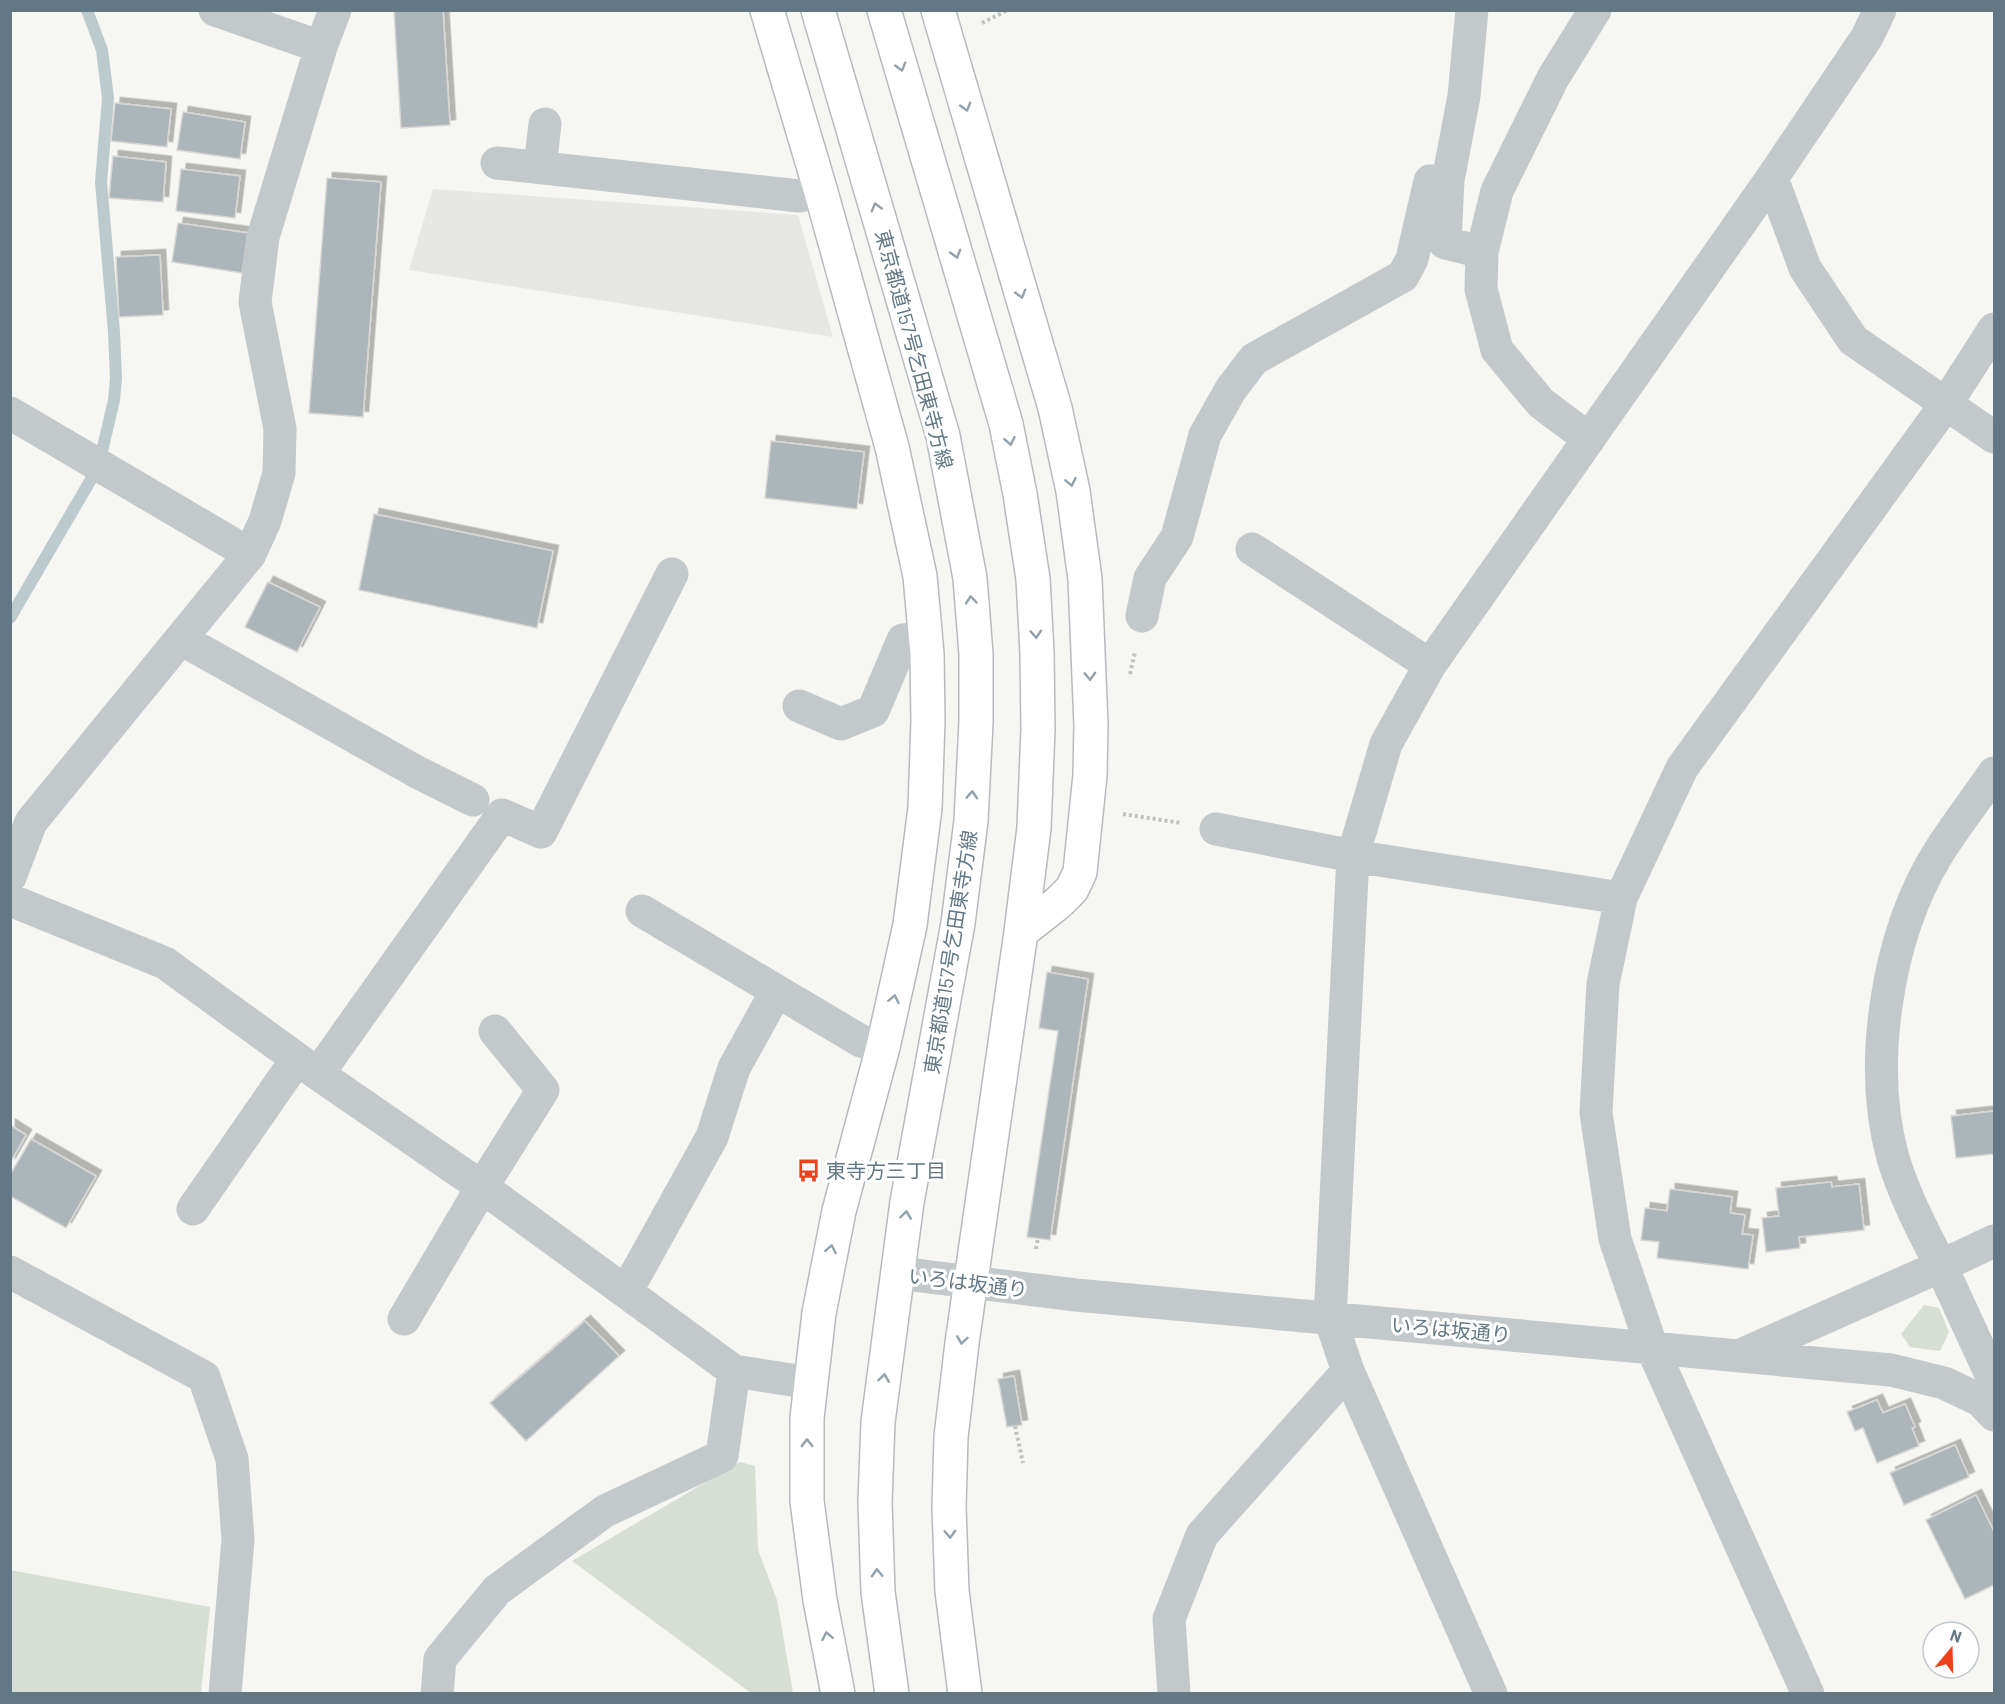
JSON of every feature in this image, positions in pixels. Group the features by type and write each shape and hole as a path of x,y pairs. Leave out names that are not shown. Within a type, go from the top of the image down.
{"main road":[{"path":"767,10 821,192 892,447 920,576 926,638 928,721 925,808 910,925 884,1047 839,1211 819,1313 807,1418 807,1501 820,1600 838,1694"},
{"name":"東京都道157号乞田東寺方線","path":"818,10 943,436 970,578 976,654 976,722 971,810 958,923 907,1202 878,1422 875,1502 878,1592 892,1694"},
{"path":"884,10 1006,424 1020,494 1031,568 1037,653 1038,729 1034,828 970,1282 951,1437 949,1507 951,1591 965,1694"},
{"path":"938,10 1055,408 1073,490 1085,579 1091,725 1090,775 1080,872 1072,889 1021,932"}],"street":[{"path":"215,10 321,47"},
{"path":"10,877 31,822 250,554 265,521 279,473 280,429 255,302 263,237 321,47 335,10"},
{"path":"1472,10 1464,96 1448,180 1445,243 1482,252"},
{"path":"1589,439 1541,403 1497,350 1481,289 1482,252 1497,191 1553,78 1595,10"},
{"path":"1491,1694 1348,1371 1330,1318 1353,856 1386,744 1430,665 1772,178 1867,37 1880,10"},
{"path":"540,167 545,124"},
{"path":"497,163 799,196 821,192"},
{"path":"1772,178 1804,268 1853,340 1995,437"},
{"path":"1143,616 1150,579 1177,537 1205,435 1231,389 1254,359 1403,276 1412,259 1430,181 1448,180"},
{"path":"1808,1694 1652,1348 1616,1239 1596,1113 1603,984 1621,898 1682,768 1947,404 1995,329"},
{"path":"10,413 250,554"},
{"path":"1252,549 1430,665"},
{"path":"193,1209 308,1067 502,815 541,832 672,574"},
{"path":"800,706 841,724 873,711 903,640 926,638"},
{"path":"181,639 417,772 473,800"},
{"path":"1995,773 1937,855 1916,898 1899,942 1888,996 1882,1046 1883,1100 1893,1157 1919,1223 1995,1381"},
{"path":"1216,829 1353,856 1621,898"},
{"path":"10,900 165,963 308,1067 482,1187 734,1371 811,1383"},
{"path":"642,911 861,1041 884,1047"},
{"path":"626,1292 712,1137 734,1068 776,992"},
{"path":"404,1319 482,1187 543,1090 495,1031"},
{"path":"1739,1356 1995,1241"},
{"path":"10,1272 204,1377 232,1459 238,1539 225,1694"},
{"name":"いろは坂通り","path":"898,1273 1076,1294 1891,1370 1944,1383 1980,1400 1995,1415"},
{"path":"436,1694 440,1659 497,1590 605,1511 722,1456 734,1371"},
{"path":"1174,1694 1169,1619 1202,1535 1348,1371"}],"path":[{"path":"1128,682 1143,616"},
{"path":"1116,813 1216,829"},
{"path":"1036,1249 1038,1238"},
{"path":"1015,1426 1023,1463"}],"shaded area":[{"path":"433,189 798,215 833,337 409,270"},
{"path":"1924,1305 1939,1308 1949,1332 1940,1351 1910,1347 1901,1334"},
{"path":"740,1462 755,1466 758,1550 777,1600 793,1693 751,1693 572,1561"},
{"path":"10,1570 210,1607 201,1693 11,1693"}],"building":[{"path":"394,10 443,10 450,125 401,128"},
{"path":"115,103 171,109 167,147 111,141"},
{"path":"183,112 245,122 240,159 177,150"},
{"path":"113,156 166,162 163,202 109,198"},
{"path":"181,169 240,176 235,218 176,211"},
{"path":"327,178 381,182 363,417 309,413"},
{"path":"178,223 248,233 242,273 172,262"},
{"path":"160,255 163,315 119,317 116,257"},
{"path":"771,441 864,452 857,509 765,498"},
{"path":"374,514 553,551 537,628 359,590"},
{"path":"268,582 320,607 297,652 245,627"},
{"path":"1047,972 1088,979 1050,1240 1027,1237 1058,1031 1039,1028"},
{"path":"1994,1111 1994,1154 1956,1158 1951,1116"},
{"path":"10,1125 26,1135 10,1163"},
{"path":"31,1139 96,1176 66,1228 10,1196 10,1175"},
{"path":"1831,1182 1832,1187 1859,1184 1864,1230 1799,1237 1800,1248 1766,1252 1762,1218 1779,1216 1776,1188"},
{"path":"1670,1189 1732,1197 1730,1213 1745,1215 1742,1234 1753,1235 1748,1269 1657,1258 1659,1242 1641,1240 1645,1208 1667,1211"},
{"path":"585,1321 619,1356 526,1441 490,1403"},
{"path":"1014,1376 1022,1425 1007,1427 998,1379"},
{"path":"1877,1400 1883,1413 1905,1404 1915,1427 1912,1428 1919,1446 1877,1463 1863,1428 1855,1431 1847,1412"},
{"path":"1955,1445 1969,1477 1904,1505 1890,1473"},
{"path":"1976,1495 1994,1532 1994,1585 1965,1599 1926,1520"}],"waterway":[{"path":"10,618 93,476 103,447 114,400 116,378 114,332 101,182 108,98 102,50 87,10"}],"place":[{"name":"東寺方三丁目","path":"808,1170"}]}
